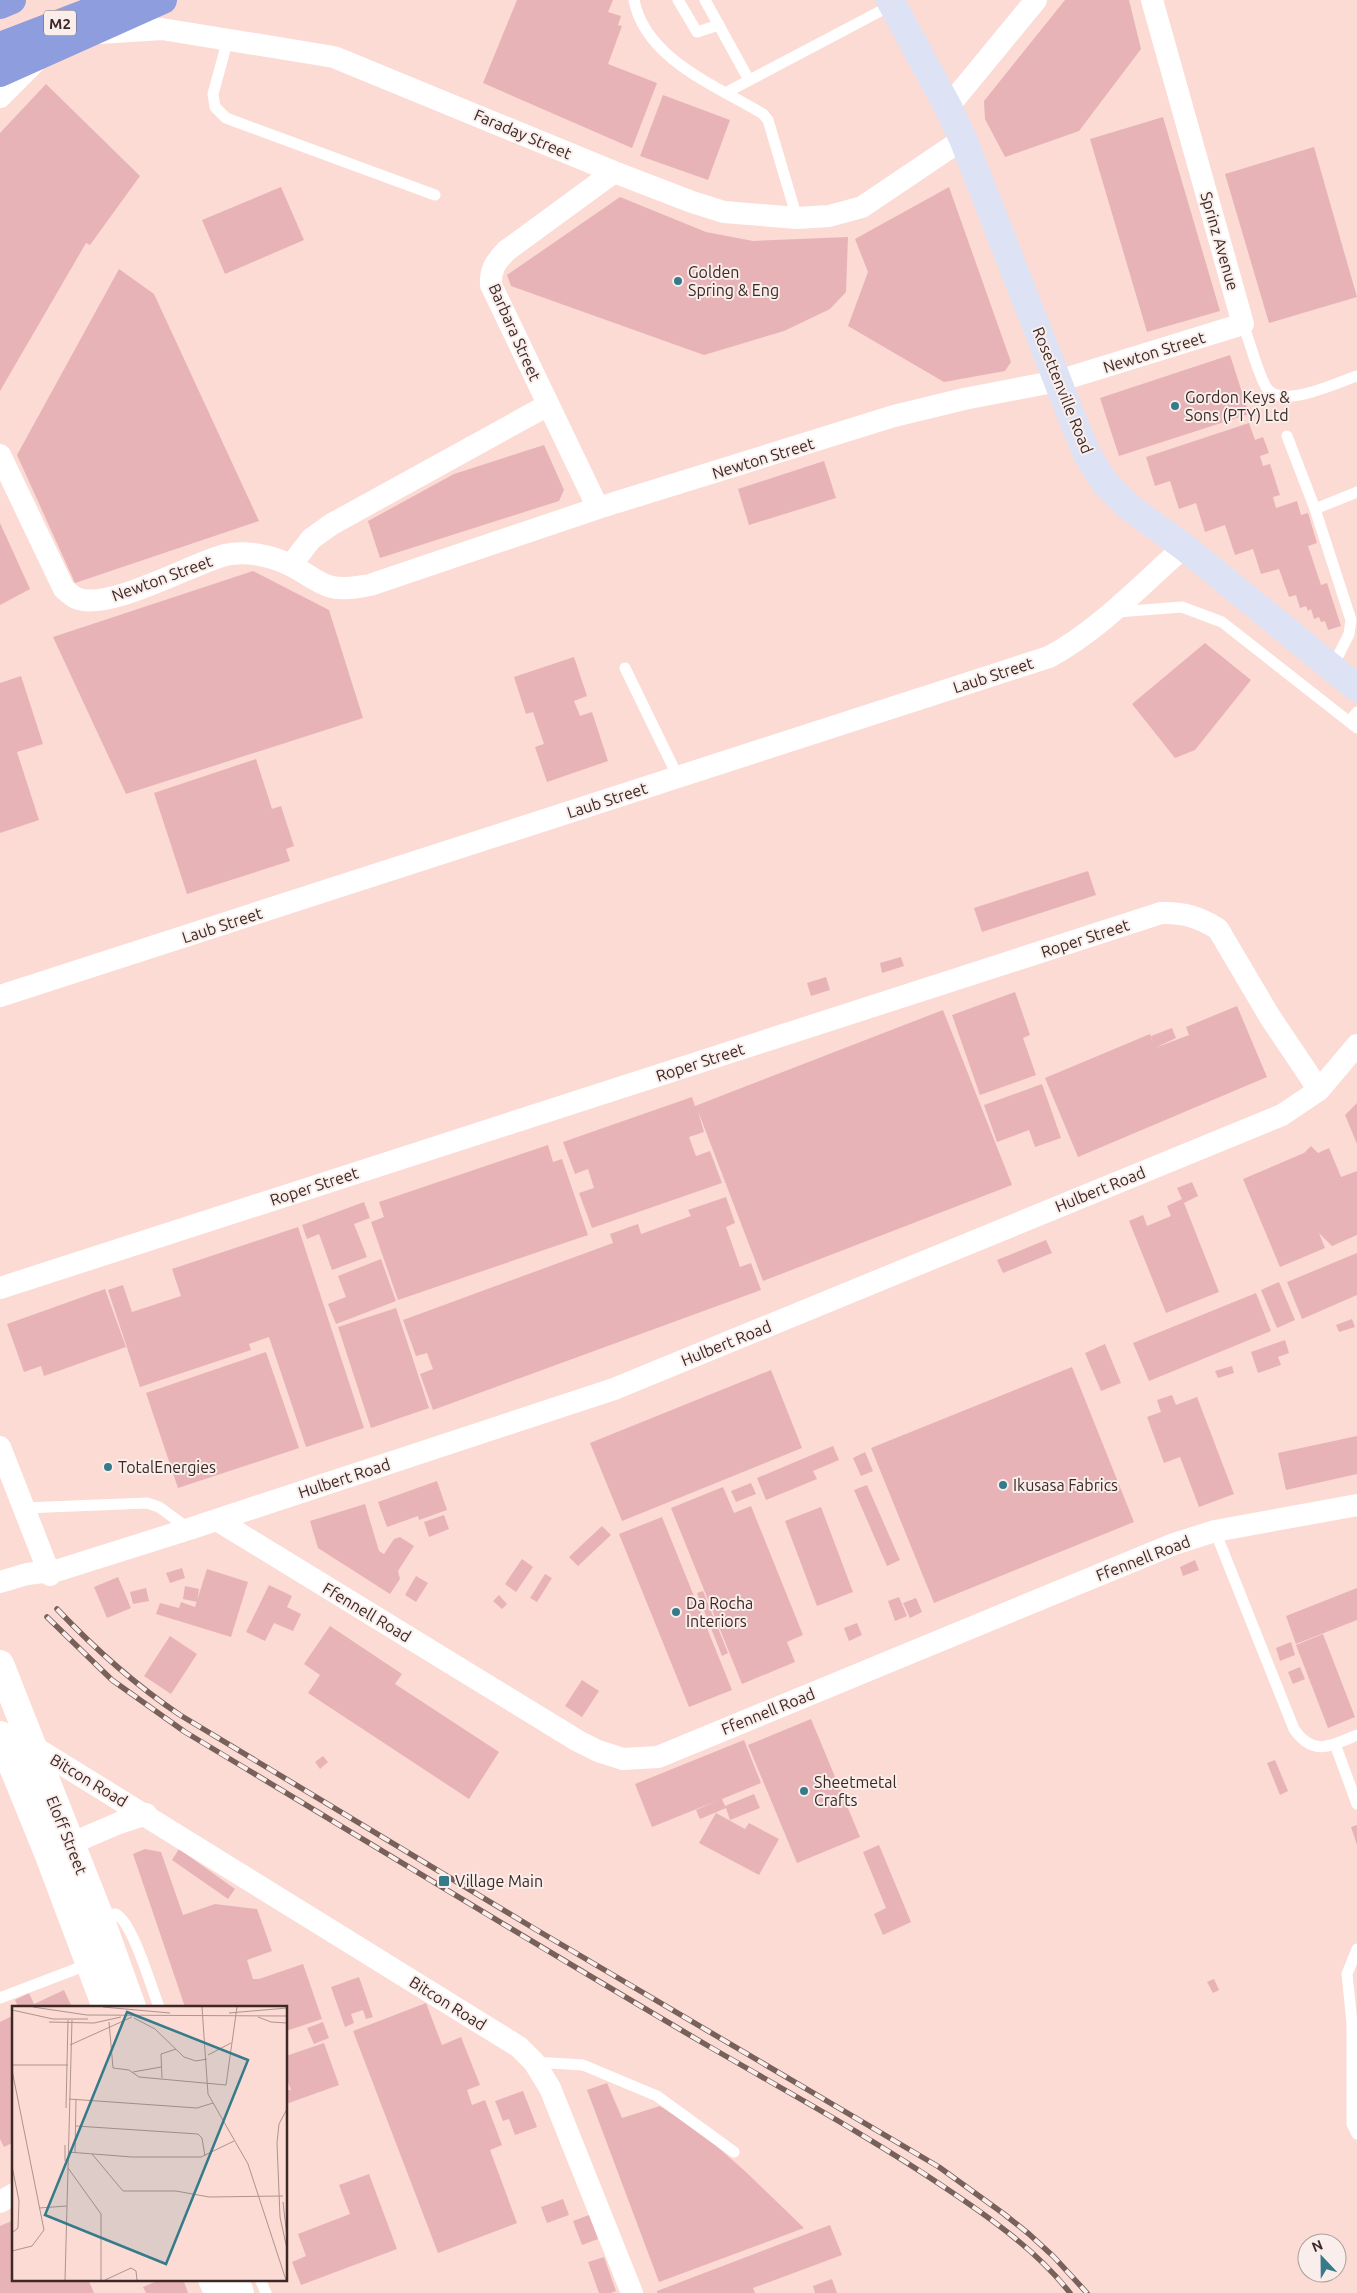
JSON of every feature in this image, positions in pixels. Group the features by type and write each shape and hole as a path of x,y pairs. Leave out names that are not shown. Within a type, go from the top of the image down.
{"highway":[{"path":"0,5 12,0"},
{"name":"M2","path":"0,48 120,0"},
{"path":"0,73 163,0"}],"main road":[{"name":"Rosettenville Road","path":"891,2 948,107 963,139 1088,456 1105,482 1130,507 1184,547 1357,688"}],"street":[{"path":"0,96 29,66 59,28 91,0"},
{"path":"948,107 1036,0"},
{"name":"Sprinz Avenue","path":"1152,0 1243,324"},
{"path":"0,48 59,28"},
{"name":"Faraday Street","path":"59,28 112,31 162,29 334,57 614,172 724,212 797,218 829,216 862,207 963,139"},
{"name":"Barbara Street","path":"598,508 491,285 492,269 506,251 614,172"},
{"name":"Newton Street","path":"0,455 64,589 76,599 102,600 141,589 225,555 264,556 291,565 332,588 370,585 598,508 894,416 964,399 1058,381 1243,324"},
{"path":"291,565 312,539 332,524 548,405"},
{"name":"Laub Street","path":"0,996 1048,657 1071,645 1184,547"},
{"name":"Roper Street","path":"0,1288 1161,914 1177,913 1191,916 1204,920 1218,929 1270,1017 1319,1090"},
{"name":"Hulbert Road","path":"0,1595 52,1572 217,1520 614,1389 1282,1115 1319,1090 1357,1045"},
{"path":"0,1447 52,1572"},
{"name":"Ffennell Road","path":"217,1520 578,1741 598,1751 623,1759 658,1757 1174,1544 1215,1531 1357,1505"},
{"name":"Hulbert Road","path":"0,1582 52,1572"},
{"name":"Eloff Street","path":"0,1664 31,1745 59,1849"},
{"name":"Eloff Street","path":"0,1735 59,1849 87,1920 131,2006"},
{"name":"Bitcon Road","path":"31,1745 146,1814 519,2047 534,2062 550,2088 632,2293"},
{"name":"Bitcon Road","path":"59,1849 119,1823 146,1814"},
{"name":"Eloff Street","path":"87,1920 90,1964 106,2006"},
{"path":"0,2202 12,2195"},
{"path":"212,2280 218,2293"},
{"path":"235,2280 240,2293"}],"lane":[{"path":"634,0 641,20 657,46 677,63 764,114 768,120 797,218"},
{"path":"678,0 697,32 719,25"},
{"path":"705,0 749,80"},
{"path":"727,92 891,2"},
{"path":"228,39 213,94 215,107 226,118 435,195"},
{"name":"Sprinz Avenue","path":"1243,324 1266,387 1276,395 1294,397 1357,376"},
{"path":"1287,436 1315,509 1351,620 1349,634 1332,668"},
{"path":"1315,509 1357,492"},
{"path":"1110,612 1182,607 1206,615 1222,622 1353,725 1357,712"},
{"path":"625,668 678,777"},
{"path":"24,1508 147,1503 158,1507 189,1529"},
{"path":"1215,1531 1294,1729 1302,1740 1311,1746 1322,1747 1335,1744 1357,1735"},
{"path":"1335,1744 1357,1804"},
{"path":"87,1920 116,1914 123,1920 136,1946 159,2006"},
{"path":"1357,1949 1347,1974 1352,2023 1352,2124 1357,2134"},
{"path":"0,1998 90,1964"},
{"path":"534,2062 583,2065 656,2096 734,2152"},
{"path":"260,2280 266,2293"}],"building":[{"path":"517,0 613,0 608,12 621,16 618,25 622,26 608,64 657,83 632,148 483,83"},
{"path":"1065,0 1129,0 1141,49 1079,131 1005,157 985,119 984,101"},
{"path":"46,84 140,176 90,245 86,243 0,391 0,133"},
{"path":"663,95 730,120 708,180 640,156"},
{"path":"1163,117 1220,311 1147,332 1090,139"},
{"path":"1314,147 1357,297 1269,323 1225,174"},
{"path":"281,187 304,240 225,274 202,220"},
{"path":"949,187 1011,362 1005,371 944,382 848,326 868,272 855,239"},
{"name":"Golden Spring & Eng","path":"620,197 706,232 753,241 848,237 846,292 830,309 784,331 704,355 511,286 507,275"},
{"path":"119,269 154,294 259,521 75,583 17,455"},
{"name":"Gordon Keys & Sons (PTY) Ltd","path":"1230,355 1249,414 1119,456 1100,398"},
{"path":"1249,423 1255,440 1263,437 1269,453 1260,456 1263,466 1270,464 1280,495 1273,497 1276,508 1297,501 1301,515 1308,513 1317,543 1308,546 1321,585 1327,583 1341,626 1328,630 1325,621 1321,622 1319,617 1314,619 1311,609 1308,611 1306,606 1300,608 1296,595 1289,597 1279,569 1261,574 1253,549 1235,555 1225,525 1205,532 1196,503 1179,509 1170,481 1155,486 1146,457"},
{"path":"544,445 564,490 559,501 380,558 368,521 454,474"},
{"path":"824,461 836,498 749,525 738,489"},
{"path":"0,523 30,589 0,605"},
{"path":"253,571 329,610 363,718 126,794 53,637"},
{"path":"1205,643 1251,680 1195,750 1175,758 1132,704"},
{"path":"574,657 587,696 574,701 580,716 592,712 608,761 547,782 535,747 544,744 533,712 526,714 514,677"},
{"path":"21,676 43,744 17,752 39,820 0,833 0,683"},
{"path":"256,759 272,809 281,806 294,846 286,849 290,861 187,894 154,793"},
{"path":"1088,871 1096,895 982,932 974,908"},
{"path":"901,957 904,966 882,973 880,963"},
{"path":"826,977 830,990 811,996 807,983"},
{"path":"1015,992 1030,1035 1023,1038 1036,1075 980,1095 952,1015"},
{"path":"1237,1006 1267,1077 1078,1157 1045,1078 1150,1034 1153,1043 1151,1036 1172,1028 1176,1038 1155,1048 1189,1035 1186,1027"},
{"path":"943,1010 1012,1185 763,1281 698,1111 704,1132 689,1137 696,1156 710,1151 722,1183 592,1228 579,1193 594,1188 588,1169 575,1174 563,1142 692,1097 695,1106"},
{"path":"1042,1084 1061,1138 1035,1147 1029,1130 997,1142 984,1105"},
{"path":"1357,1103 1357,1144 1345,1115"},
{"path":"548,1145 553,1162 562,1159 588,1235 398,1300 371,1222 384,1217 379,1202"},
{"path":"1311,1146 1318,1153 1329,1148 1341,1177 1357,1171 1357,1235 1332,1246 1319,1233 1325,1248 1280,1267 1243,1179 1304,1153"},
{"path":"1192,1182 1198,1196 1184,1203 1219,1292 1166,1313 1129,1221 1143,1215 1147,1226 1171,1216 1167,1206 1182,1199 1177,1188"},
{"path":"726,1197 735,1223 726,1227 740,1267 751,1263 761,1290 433,1410 420,1374 433,1369 427,1353 416,1356 403,1320 613,1243 610,1234 638,1224 641,1234 691,1216 688,1210"},
{"path":"364,1202 370,1218 354,1224 367,1257 332,1270 319,1234 307,1239 302,1225"},
{"path":"298,1227 364,1428 306,1447 269,1337 249,1344 251,1350 140,1387 108,1290 123,1285 132,1312 181,1296 172,1269"},
{"path":"1046,1240 1052,1253 1003,1273 997,1260"},
{"path":"1357,1253 1357,1295 1302,1319 1287,1282"},
{"path":"381,1259 396,1301 336,1324 328,1304 346,1297 338,1276"},
{"path":"1279,1282 1295,1320 1277,1328 1261,1290"},
{"path":"105,1289 126,1347 44,1376 41,1366 24,1372 7,1324"},
{"path":"1256,1293 1271,1331 1149,1381 1133,1343"},
{"path":"396,1308 429,1408 371,1428 338,1327"},
{"path":"1352,1319 1355,1327 1339,1332 1336,1325"},
{"path":"1285,1340 1289,1353 1278,1357 1281,1365 1258,1373 1251,1352"},
{"path":"1105,1344 1121,1383 1101,1391 1085,1353"},
{"path":"266,1352 299,1448 178,1488 146,1393"},
{"path":"1232,1366 1234,1373 1218,1378 1215,1371"},
{"name":"Ikusasa Fabrics","path":"1072,1367 1134,1522 934,1603 871,1448"},
{"path":"771,1370 802,1448 622,1521 590,1443"},
{"path":"1172,1395 1176,1405 1197,1397 1234,1494 1199,1507 1180,1457 1164,1463 1147,1417 1161,1412 1157,1400"},
{"path":"1357,1436 1357,1474 1286,1490 1278,1453"},
{"path":"833,1446 839,1460 813,1471 817,1479 766,1500 757,1478"},
{"path":"865,1452 873,1471 861,1476 853,1458"},
{"path":"437,1481 447,1510 419,1520 418,1516 387,1527 378,1502"},
{"path":"751,1483 756,1494 736,1502 731,1491"},
{"path":"867,1485 900,1560 887,1566 854,1490"},
{"path":"723,1487 734,1513 751,1506 803,1635 787,1642 795,1662 742,1684 671,1508"},
{"path":"365,1504 379,1551 384,1554 394,1539 400,1537 414,1546 398,1571 400,1579 390,1594 318,1548 310,1521"},
{"path":"821,1507 853,1592 817,1606 785,1521"},
{"path":"444,1515 449,1529 429,1537 424,1522"},
{"name":"Da Rocha Interiors","path":"662,1517 732,1690 689,1707 619,1534"},
{"path":"602,1526 611,1535 578,1566 569,1557"},
{"path":"522,1559 533,1567 516,1592 505,1584"},
{"path":"1195,1560 1199,1570 1183,1576 1180,1567"},
{"path":"182,1568 185,1578 170,1583 166,1573"},
{"path":"207,1569 248,1582 231,1637 156,1614 160,1603 179,1608 181,1602 195,1607"},
{"path":"545,1574 552,1578 537,1602 530,1598"},
{"path":"416,1576 428,1583 416,1602 405,1595"},
{"path":"118,1577 131,1608 107,1618 94,1587"},
{"path":"269,1585 292,1596 287,1607 301,1614 293,1631 274,1623 265,1641 246,1632"},
{"path":"185,1586 199,1589 197,1602 183,1599"},
{"path":"146,1588 149,1601 133,1604 130,1592"},
{"path":"1357,1588 1357,1620 1296,1644 1286,1616"},
{"path":"703,1591 728,1653 722,1656 697,1593"},
{"path":"499,1595 507,1604 502,1609 493,1601"},
{"path":"899,1597 907,1616 895,1621 888,1601"},
{"path":"916,1598 922,1612 910,1618 903,1603"},
{"path":"857,1623 862,1635 849,1641 844,1628"},
{"path":"330,1626 402,1674 395,1684 499,1752 469,1799 308,1693 320,1675 304,1664"},
{"path":"1323,1634 1355,1717 1328,1728 1296,1645"},
{"path":"170,1636 197,1654 171,1694 144,1676"},
{"path":"1291,1642 1295,1655 1280,1661 1276,1648"},
{"path":"1300,1667 1305,1679 1293,1684 1288,1672"},
{"path":"582,1680 599,1691 582,1717 565,1706"},
{"name":"Sheetmetal Crafts","path":"811,1719 860,1837 797,1863 748,1745"},
{"path":"744,1740 761,1783 722,1799 725,1806 754,1794 760,1808 730,1820 726,1808 700,1819 696,1810 719,1800 652,1827 635,1784"},
{"path":"323,1756 328,1762 320,1769 315,1762"},
{"path":"1275,1760 1288,1791 1280,1795 1267,1763"},
{"path":"716,1813 745,1829 749,1823 779,1839 759,1875 699,1843"},
{"path":"1357,1825 1357,1845 1351,1827"},
{"path":"879,1845 911,1922 883,1935 874,1914 886,1908 863,1852"},
{"path":"145,1849 161,1852 183,1915 215,1904 257,1909 272,1951 247,1960 253,1979 259,1979 303,1964 322,2019 288,2030 288,2006 185,2006 133,1854"},
{"path":"179,1849 235,1889 228,1899 172,1860"},
{"path":"359,1977 373,2017 366,2019 363,2010 351,2014 354,2023 345,2027 331,1987"},
{"path":"1214,1979 1219,1990 1213,1993 1207,1982"},
{"path":"64,1990 72,2006 18,2006 15,2000 29,1993 34,2004"},
{"path":"426,2003 442,2045 461,2037 480,2085 467,2090 472,2105 485,2100 502,2145 490,2150 517,2223 438,2253 353,2031"},
{"path":"12,2016 12,2143 4,2147 0,2139 0,2022"},
{"path":"323,2022 329,2038 314,2044 307,2028"},
{"path":"324,2043 339,2085 288,2103 288,2090 291,2090 288,2082 288,2055"},
{"path":"607,2083 622,2118 660,2106 704,2135 804,2228 659,2282 587,2090"},
{"path":"523,2091 537,2127 515,2135 509,2119 503,2121 495,2101"},
{"path":"369,2174 397,2249 301,2285 292,2262 306,2256 298,2234 350,2214 339,2185"},
{"path":"563,2199 569,2215 547,2223 541,2207"},
{"path":"589,2215 598,2239 582,2245 573,2221"},
{"path":"12,2221 12,2280 88,2280 94,2293 0,2293 0,2226"},
{"path":"830,2225 842,2255 753,2288 755,2293 657,2293 657,2291"},
{"path":"604,2257 616,2291 611,2293 599,2293 588,2262"},
{"path":"832,2279 837,2293 815,2293 813,2286"},
{"path":"160,2280 183,2280 188,2293 146,2293 143,2287"}],"railway":[{"path":"57,1609 116,1665 180,1715 535,1929 939,2167 1029,2234 1054,2257 1087,2293"},
{"path":"47,1617 112,1680 185,1732 578,1969 921,2172 1014,2237 1044,2264 1070,2293"}],"place":[{"name":"Golden Spring & Eng","path":"678,281"},
{"name":"Gordon Keys & Sons (PTY) Ltd","path":"1175,406"},
{"name":"TotalEnergies","path":"108,1467"},
{"name":"Ikusasa Fabrics","path":"1003,1485"},
{"name":"Da Rocha Interiors","path":"676,1612"},
{"name":"Sheetmetal Crafts","path":"804,1791"},
{"name":"Village Main","path":"444,1881"}]}
